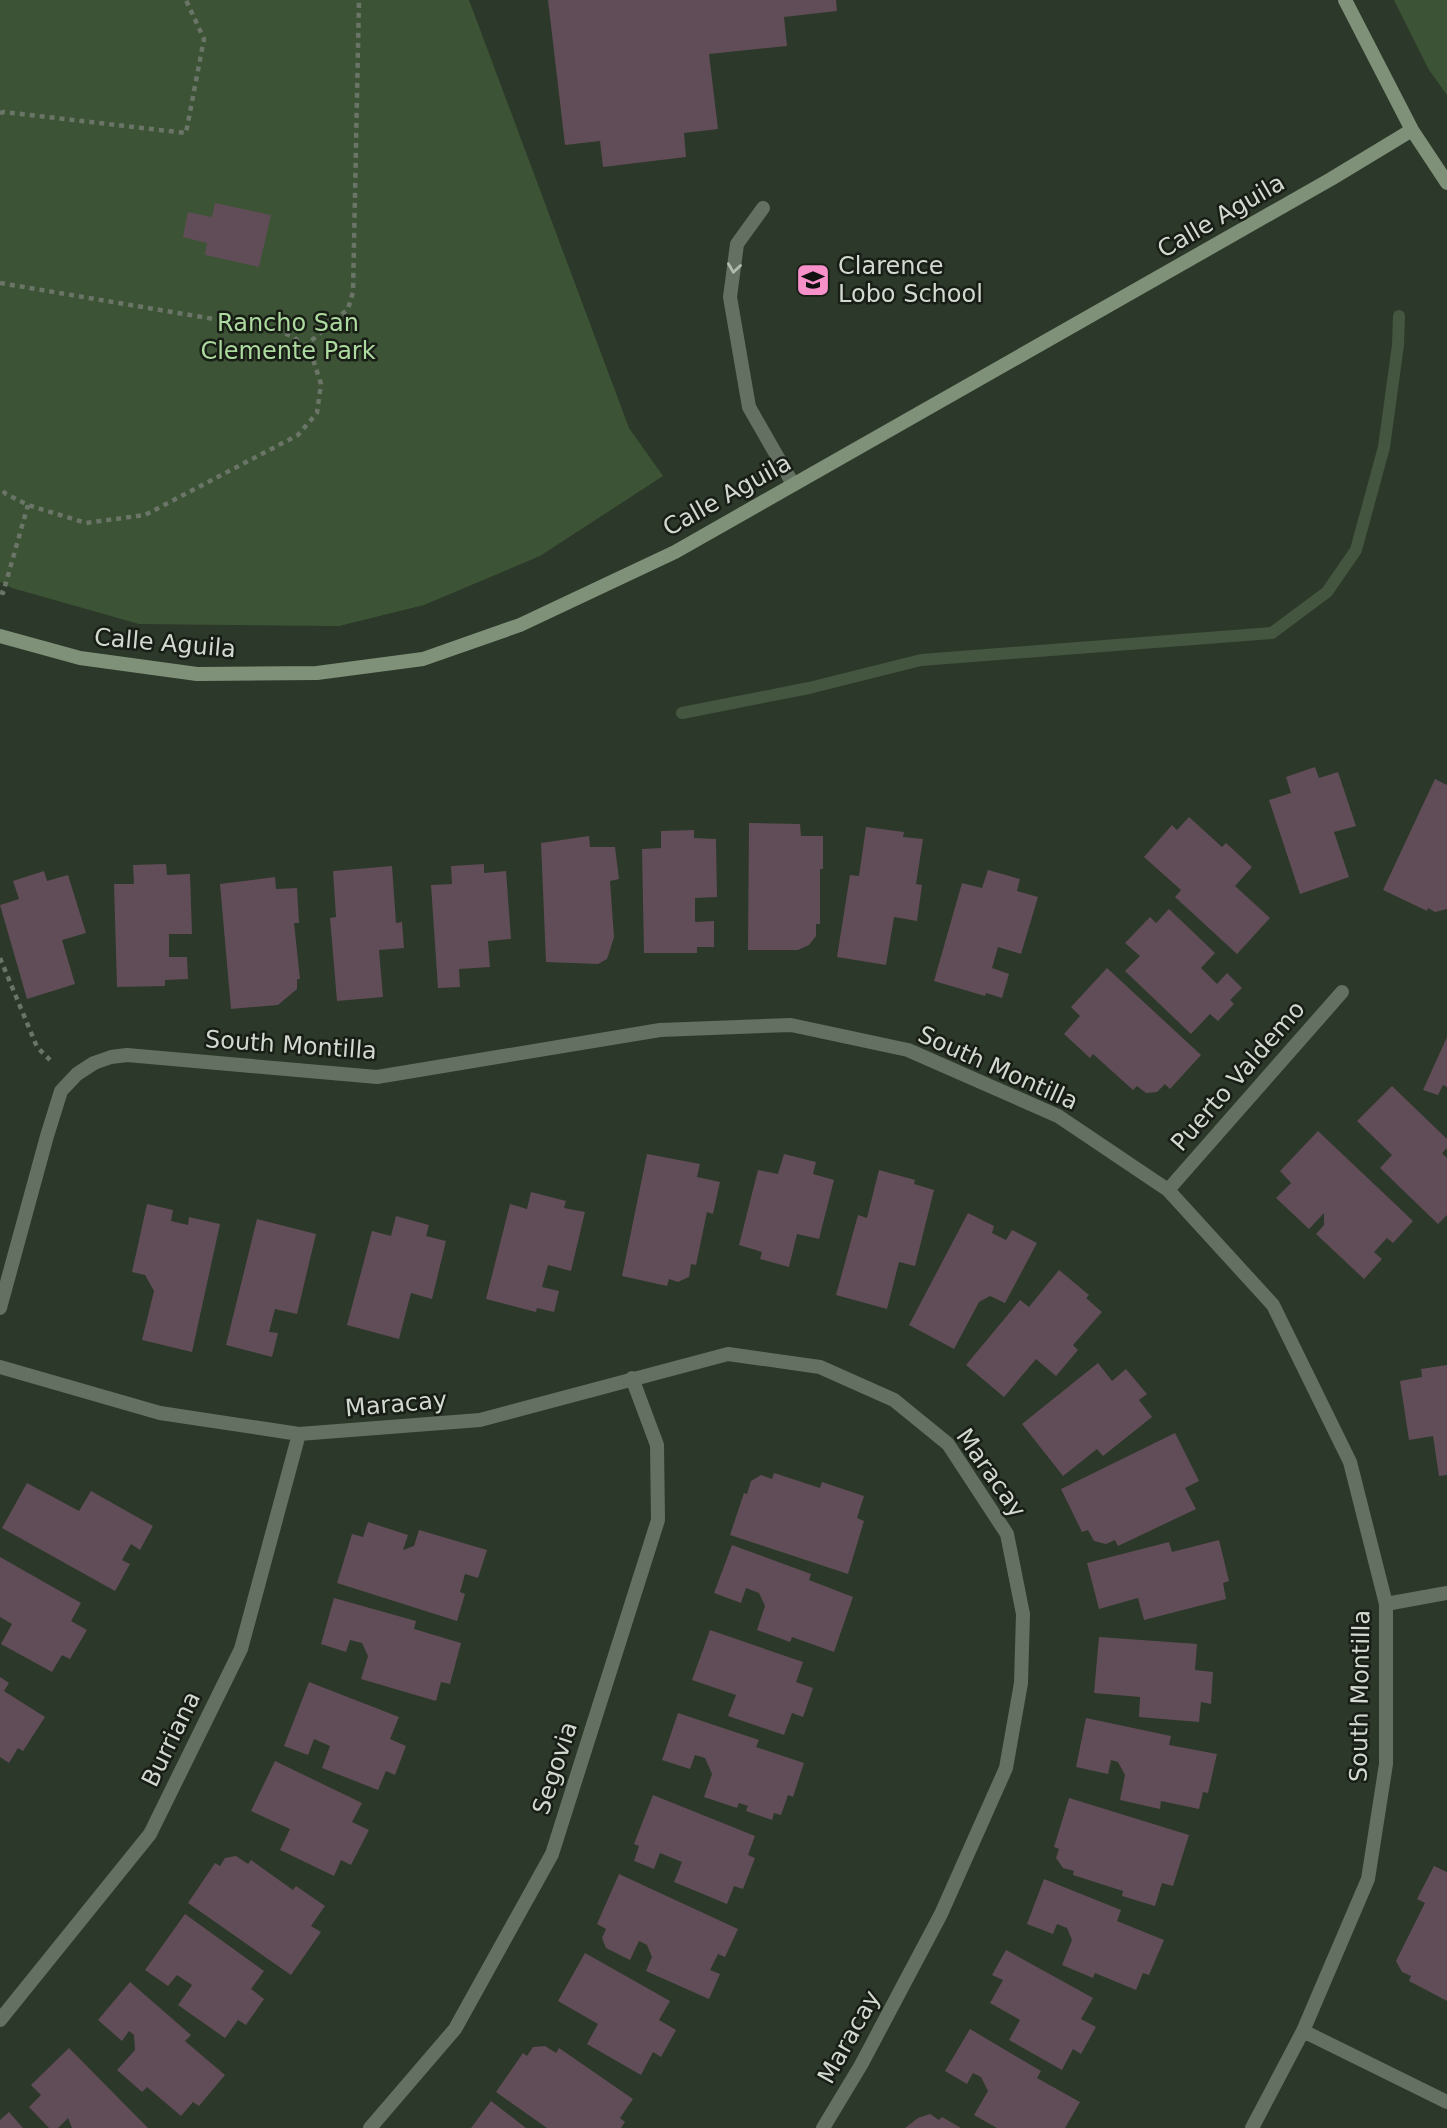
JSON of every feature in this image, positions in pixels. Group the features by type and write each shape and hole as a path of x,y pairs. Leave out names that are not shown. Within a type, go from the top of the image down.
{"street":[{"path":"1345,0 1412,130 1447,183"},
{"name":"Calle Aguila","path":"0,636 79,659 197,674 317,673 423,659 520,625 675,552 1331,179 1412,130"},
{"path":"763,208 737,244 730,297 749,407 793,484"},
{"name":"Puerto Valdemo","path":"1168,1190 1342,992"},
{"name":"South Montilla","path":"70,1081 87,1067 111,1056 127,1055 377,1077 660,1030 791,1025 908,1050 1058,1116 1168,1190 1273,1305 1350,1462 1386,1604 1386,1764 1368,1879 1303,2031 1252,2128"},
{"path":"0,1308 53,1113 61,1091 70,1081"},
{"name":"Maracay","path":"0,1367 160,1413 299,1434 480,1420 728,1354 820,1367 894,1400 948,1444 1007,1534 1023,1614 1021,1683 1006,1768 941,1914 861,2065 823,2128"},
{"name":"Segovia","path":"370,2128 456,2029 552,1854 658,1520 657,1446 632,1378"},
{"name":"Burriana","path":"0,2021 150,1834 241,1649 299,1434"},
{"path":"1386,1604 1447,1593"},
{"path":"1303,2031 1447,2102"}],"path":[{"path":"0,113 186,133 204,40 186,0"},
{"path":"303,347 348,309 353,292 359,0"},
{"path":"0,283 273,329 295,337 312,356 320,384 317,413 298,435 145,515 86,523 28,505 0,488"},
{"path":"0,592 3,593 28,505"},
{"path":"0,957 37,1047 70,1081"}],"green space":[{"name":"Rancho San Clemente Park","path":"0,0 469,0 629,428 663,476 540,556 424,605 339,626 139,624 12,588 0,582"},
{"path":"1394,0 1447,0 1447,95 1429,70"}],"building":[{"path":"548,0 836,0 837,11 784,17 787,46 709,54 718,129 684,133 686,157 603,167 600,141 565,145"},
{"path":"215,203 271,215 259,267 205,255 207,243 183,237 188,212 212,217"},
{"path":"1315,767 1319,778 1338,772 1356,826 1334,832 1349,877 1300,894 1269,800 1291,793 1286,777"},
{"path":"1435,779 1447,785 1447,909 1435,912 1428,908 1427,911 1383,890"},
{"path":"1189,817 1222,847 1226,843 1252,867 1235,886 1270,918 1237,954 1175,897 1181,890 1144,857 1172,825 1177,830"},
{"path":"749,823 800,824 801,836 823,836 820,924 816,924 816,936 809,945 798,950 748,950"},
{"path":"866,827 904,832 903,837 923,839 916,884 922,885 917,921 894,917 886,965 837,957 850,875 859,876"},
{"path":"694,830 694,838 716,839 717,897 695,898 695,922 714,921 714,947 697,947 697,953 644,953 642,849 661,848 661,831"},
{"path":"589,836 590,847 615,847 619,879 610,881 614,937 607,959 598,964 546,962 541,843"},
{"path":"166,864 167,875 190,874 192,934 169,934 169,957 187,957 188,979 165,980 165,986 117,987 114,884 134,884 133,865"},
{"path":"484,864 484,873 506,871 511,939 488,941 490,967 459,969 460,987 438,988 431,885 452,884 451,866"},
{"path":"392,866 396,923 402,922 404,948 379,950 383,997 337,1001 330,918 336,917 333,871"},
{"path":"988,870 1020,879 1017,891 1038,897 1021,954 998,947 992,968 1009,974 1002,998 986,993 985,996 934,981 962,883 982,888"},
{"path":"44,871 47,881 68,875 86,933 62,940 75,984 27,999 0,905 19,899 13,881"},
{"path":"275,877 276,889 297,888 299,923 294,923 300,979 297,979 297,989 278,1005 231,1009 220,884"},
{"path":"1169,909 1215,953 1201,968 1217,984 1227,973 1242,988 1230,1000 1234,1004 1218,1021 1210,1014 1191,1034 1125,971 1140,956 1125,943 1150,917 1156,923"},
{"path":"1107,968 1201,1055 1170,1089 1165,1084 1157,1092 1146,1093 1137,1086 1133,1090 1093,1054 1090,1058 1064,1034 1080,1016 1071,1007"},
{"path":"1447,1037 1447,1087 1443,1085 1438,1095 1423,1090"},
{"path":"1392,1086 1447,1139 1447,1148 1442,1153 1447,1158 1447,1215 1438,1224 1380,1168 1392,1155 1357,1121"},
{"path":"1318,1131 1413,1221 1393,1243 1387,1238 1374,1252 1382,1259 1364,1279 1316,1234 1324,1225 1324,1213 1309,1229 1276,1198 1291,1183 1280,1171"},
{"path":"647,1154 700,1164 697,1177 720,1182 713,1214 707,1212 696,1265 691,1264 689,1277 678,1282 669,1279 667,1286 622,1276"},
{"path":"784,1154 816,1162 813,1174 834,1180 819,1239 797,1234 789,1267 760,1259 762,1252 739,1245 758,1170 778,1174"},
{"path":"879,1170 915,1180 914,1184 934,1190 915,1266 899,1262 887,1309 836,1295 858,1215 867,1218"},
{"path":"531,1192 566,1201 564,1208 585,1212 571,1271 548,1265 542,1287 559,1291 554,1312 537,1308 536,1312 486,1299 510,1204 527,1209"},
{"path":"147,1204 173,1210 171,1221 188,1225 189,1217 220,1224 192,1352 142,1340 154,1291 145,1275 132,1272"},
{"path":"968,1213 994,1226 992,1233 1006,1240 1012,1230 1037,1243 1005,1303 990,1296 979,1302 954,1349 909,1325"},
{"path":"396,1216 429,1225 426,1236 446,1241 432,1299 411,1293 399,1339 347,1325 372,1231 391,1236"},
{"path":"257,1219 316,1234 297,1314 275,1309 269,1332 278,1333 272,1357 226,1345"},
{"path":"1059,1270 1089,1295 1086,1298 1102,1312 1073,1345 1078,1350 1056,1376 1036,1359 1004,1397 966,1365 1020,1300 1029,1307"},
{"path":"1098,1363 1112,1381 1126,1369 1147,1394 1139,1400 1152,1417 1103,1456 1097,1449 1063,1476 1022,1424"},
{"path":"1447,1365 1447,1475 1439,1476 1433,1436 1409,1440 1400,1381 1422,1377 1421,1369"},
{"path":"1175,1433 1199,1481 1185,1488 1196,1509 1118,1546 1115,1540 1106,1544 1094,1541 1088,1530 1082,1532 1061,1489"},
{"path":"774,1473 820,1488 822,1482 864,1496 857,1518 864,1521 848,1574 730,1535 744,1493 747,1494 751,1481 761,1475 772,1479"},
{"path":"27,1483 79,1511 91,1491 153,1526 140,1550 131,1544 122,1560 130,1564 115,1591 2,1528"},
{"path":"368,1522 408,1535 403,1550 414,1546 419,1530 487,1550 478,1578 465,1574 460,1592 465,1594 457,1621 337,1583 352,1534 363,1537"},
{"path":"1219,1540 1229,1581 1223,1583 1226,1599 1144,1620 1138,1598 1099,1609 1087,1563 1169,1542 1172,1552"},
{"path":"732,1545 811,1574 809,1580 853,1597 834,1652 792,1637 790,1642 757,1630 765,1606 759,1593 746,1588 741,1603 714,1593"},
{"path":"0,1557 81,1603 71,1621 87,1630 70,1659 62,1655 52,1672 1,1644 12,1624 0,1617"},
{"path":"334,1598 416,1621 414,1629 461,1643 450,1684 441,1682 436,1701 361,1679 368,1656 362,1643 350,1640 346,1652 321,1644"},
{"path":"710,1630 803,1662 796,1682 813,1688 803,1717 792,1713 784,1735 728,1716 736,1695 692,1680"},
{"path":"1099,1637 1197,1644 1195,1670 1213,1672 1211,1704 1201,1702 1199,1722 1139,1717 1140,1697 1094,1693"},
{"path":"0,1677 9,1683 4,1691 45,1717 23,1751 18,1748 9,1763 0,1757"},
{"path":"309,1682 399,1717 390,1739 406,1746 395,1775 386,1771 378,1790 322,1768 330,1746 314,1739 308,1755 284,1746"},
{"path":"678,1713 759,1740 756,1747 804,1763 793,1797 788,1795 781,1815 774,1813 772,1820 746,1811 748,1806 739,1803 737,1808 704,1797 712,1774 705,1758 695,1755 690,1769 662,1760"},
{"path":"1086,1718 1171,1736 1169,1745 1217,1754 1208,1793 1203,1792 1199,1809 1161,1801 1160,1809 1120,1800 1125,1775 1118,1762 1111,1760 1108,1774 1076,1767"},
{"path":"275,1761 362,1803 352,1822 369,1830 351,1865 341,1860 334,1876 280,1850 290,1829 251,1811"},
{"path":"653,1795 755,1836 748,1855 755,1858 743,1889 734,1886 727,1904 674,1882 682,1862 660,1853 654,1869 634,1861 639,1846 634,1844"},
{"path":"1069,1798 1189,1835 1173,1886 1162,1883 1155,1906 1122,1896 1123,1891 1073,1875 1074,1871 1063,1868 1056,1858 1059,1849 1054,1847"},
{"path":"236,1856 248,1864 251,1860 293,1890 296,1886 325,1906 311,1926 321,1932 291,1975 188,1903 215,1863 220,1866 225,1858"},
{"path":"1434,1866 1447,1872 1447,2001 1409,1981 1411,1976 1402,1972 1396,1961 1425,1903 1417,1899"},
{"path":"619,1874 738,1929 725,1957 718,1954 710,1970 720,1974 709,1999 646,1971 652,1957 647,1945 639,1941 630,1960 606,1948 602,1938 606,1929 597,1924"},
{"path":"1044,1879 1121,1910 1117,1921 1164,1940 1149,1975 1143,1973 1136,1990 1095,1973 1093,1978 1062,1965 1072,1940 1067,1928 1057,1924 1053,1934 1027,1924"},
{"path":"185,1914 264,1971 251,1989 264,1999 246,2025 238,2020 225,2038 178,2005 192,1985 177,1975 168,1986 145,1970"},
{"path":"1006,1950 1093,1998 1081,2019 1096,2027 1081,2054 1073,2049 1062,2070 1009,2040 1020,2020 990,2003 1003,1980 992,1975"},
{"path":"585,1953 670,2001 659,2020 676,2030 661,2057 653,2052 641,2075 587,2044 598,2024 558,2001"},
{"path":"130,1982 191,2035 185,2041 225,2075 199,2106 193,2102 181,2116 147,2087 142,2092 117,2070 135,2050 134,2035 129,2031 122,2041 98,2020"},
{"path":"970,2029 1041,2071 1037,2078 1080,2102 1065,2128 997,2128 974,2115 988,2091 981,2077 973,2073 967,2084 945,2071"},
{"path":"545,2046 556,2053 559,2048 633,2099 620,2118 625,2122 621,2128 547,2128 496,2092 523,2053 527,2056 533,2047"},
{"path":"69,2048 148,2128 72,2128 68,2118 58,2128 49,2128 29,2107 41,2095 31,2085"},
{"path":"491,2101 526,2128 471,2128"},
{"path":"9,2112 23,2128 0,2128 0,2120"},
{"path":"930,2114 939,2120 942,2117 961,2128 905,2128 918,2118"}],"waterway":[{"path":"682,713 809,688 921,660 1272,633 1327,592 1356,550 1384,447 1398,345 1399,316"}],"place":[{"name":"Clarence Lobo School","path":"813,280"}]}
